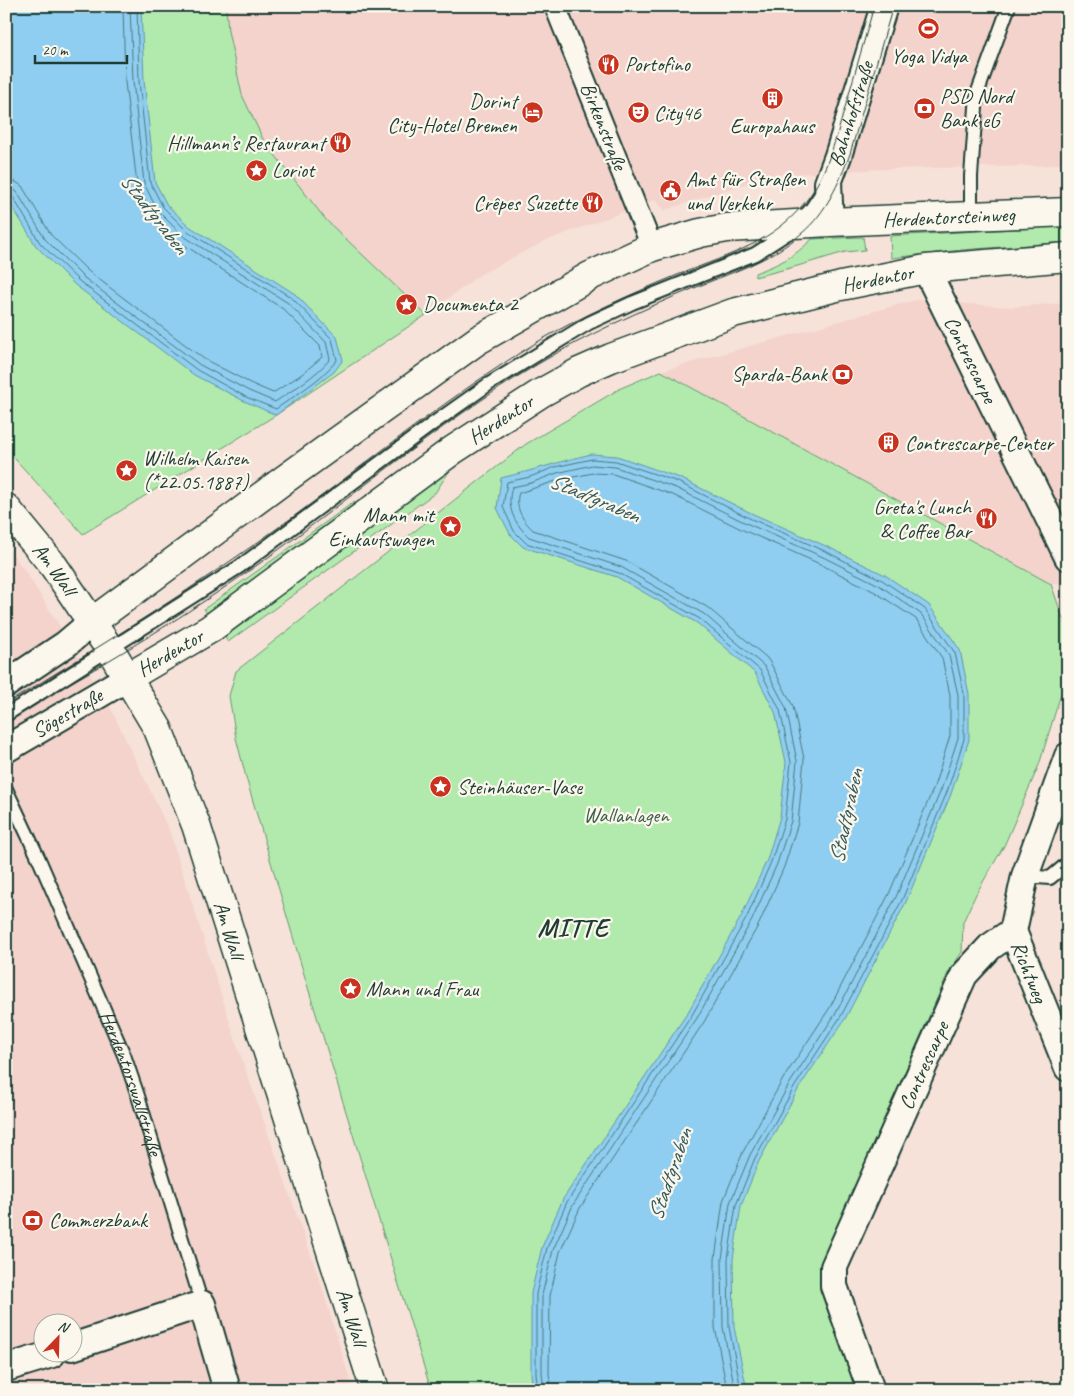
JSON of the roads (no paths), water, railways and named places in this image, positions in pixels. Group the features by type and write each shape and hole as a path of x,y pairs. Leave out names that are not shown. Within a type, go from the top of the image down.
{"main road":[{"name":"Herdentorsteinweg","path":"830,222 1068,212"},
{"path":"92,622 285,478 478,340 590,276 652,247 700,233 727,228 830,222"},
{"path":"926,269 1068,257"},
{"name":"Herdentor","path":"128,678 210,629 453,450 542,393 579,372 611,358 733,313 841,286 926,269"},
{"name":"Am Wall","path":"6,508 53,565 128,678 158,729 196,825 375,1390"}],"street":[{"name":"Birkenstraße","path":"555,6 652,247"},
{"name":"Bahnhofstraße","path":"830,222 828,183 884,6"},
{"name":"Contrescarpe","path":"926,269 1068,557"},
{"path":"6,684 66,644 92,622"},
{"name":"Sögestraße","path":"6,749 128,678"},
{"path":"1013,931 1025,876 1068,756"},
{"name":"Contrescarpe","path":"871,1390 834,1286 834,1267 964,975 990,947 1013,931"},
{"name":"Richtweg","path":"1013,931 1068,1068"},
{"path":"82,1344 202,1304"},
{"name":"Herdentorswallstraße","path":"202,1304 227,1390"},
{"path":"6,1368 32,1360"}],"lane":[{"path":"971,216 971,176 977,94 1008,6"},
{"path":"6,715 239,568 489,384 590,323 632,303 755,254 791,231 811,210 828,183"},
{"name":"Herdentorswallstraße","path":"6,789 38,857 124,1055 202,1304"},
{"path":"1025,876 1050,878 1068,863"}],"water":[{"name":"Stadtgraben","path":"6,6 141,6 144,80 155,182 167,205 189,226 295,294 337,337 343,360 334,372 276,415 194,375 75,285 36,246 6,196"},
{"name":"Stadtgraben","path":"591,454 617,456 680,478 885,575 929,605 960,650 969,694 969,740 951,794 906,902 845,1019 799,1088 759,1161 741,1206 733,1259 734,1327 747,1390 533,1390 531,1374 531,1293 542,1247 563,1199 688,1012 742,915 767,860 780,817 786,762 775,712 755,673 697,623 617,577 523,547 510,534 497,508 501,478"}],"tram line":[{"path":"6,704 188,590 293,517 476,382 539,341 623,298 743,249 759,241 788,220 810,196 830,157 874,6"},
{"path":"6,723 227,586 280,549 462,413 538,364 614,324 672,297 749,266 790,243 811,225 825,207 841,176 850,154 893,6"}],"place":[{"name":"Yoga Vidya","path":"929,29"},
{"name":"Portofino","path":"609,64"},
{"name":"Europahaus","path":"772,99"},
{"name":"PSD Nord Bank eG","path":"924,108"},
{"name":"Dorint City-Hotel Bremen","path":"533,113"},
{"name":"City46","path":"638,113"},
{"name":"Hillmann’s Restaurant","path":"341,143"},
{"name":"Loriot","path":"256,170"},
{"name":"Amt für Straßen und Verkehr","path":"670,191"},
{"name":"Crêpes Suzette","path":"593,203"},
{"name":"Documenta 2","path":"407,304"},
{"name":"Sparda-Bank","path":"843,374"},
{"name":"Contrescarpe-Center","path":"889,443"},
{"name":"Wilhelm Kaisen (*22.05.1887)","path":"127,470"},
{"name":"Greta's Lunch & Coffee Bar","path":"987,519"},
{"name":"Mann mit Einkaufswagen","path":"450,527"},
{"name":"Steinhäuser-Vase","path":"441,787"},
{"name":"Mann und Frau","path":"350,989"},
{"name":"Commerzbank","path":"33,1220"}],"district":[{"name":"MITTE","path":"573,927"}],"park label":[{"name":"Wallanlagen","path":"626,815"}]}
